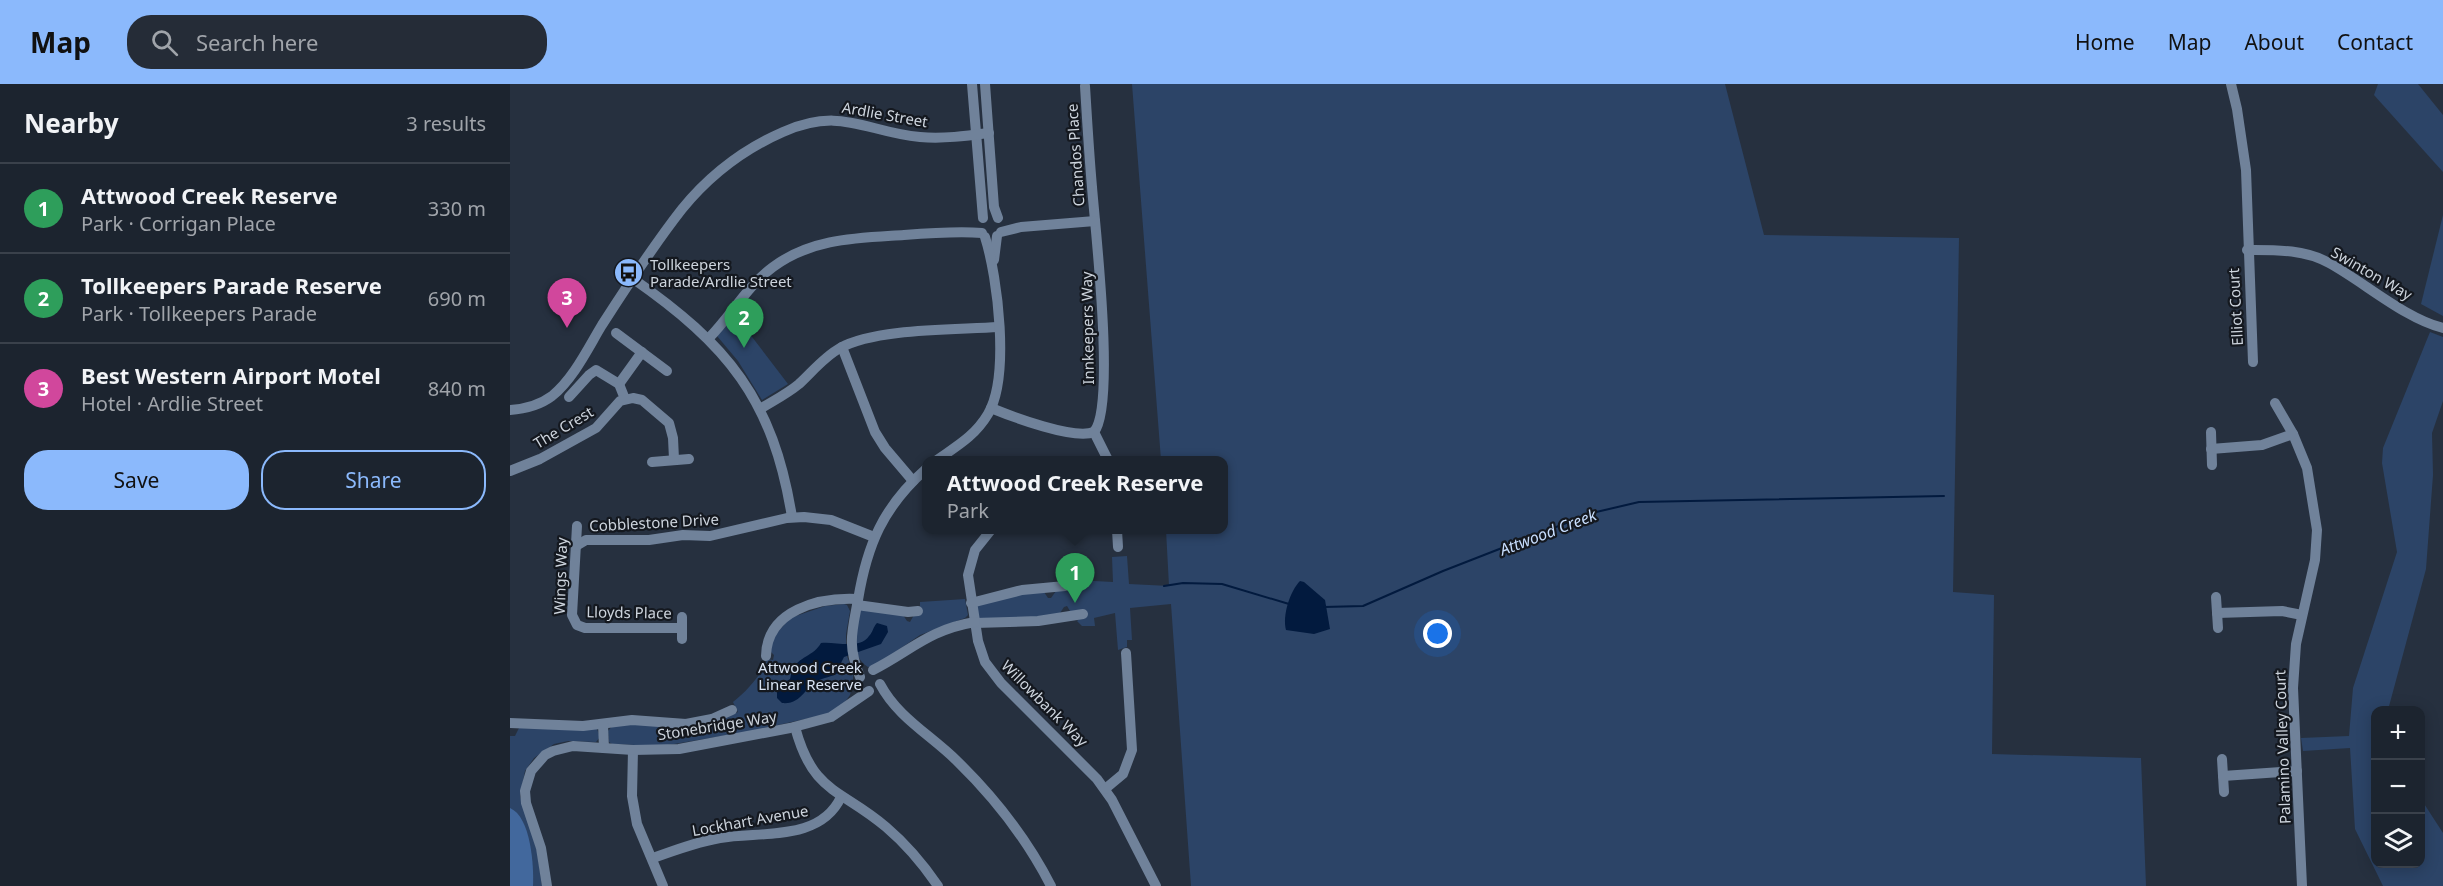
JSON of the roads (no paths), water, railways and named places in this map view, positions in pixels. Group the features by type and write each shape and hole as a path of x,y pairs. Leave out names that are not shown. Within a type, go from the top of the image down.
{"street":[{"path":"943,456 965,442 977,430 992,408 1000,376 993,263 982,228 985,84"},
{"name":"Elliot Court","path":"2231,84 2246,170 2247,250 2253,362"},
{"path":"971,86 983,134 999,227 993,263"},
{"name":"Chandos Place","path":"1085,86 1095,221"},
{"name":"Ardlie Street","path":"510,410 535,406 552,396 560,388 579,363 632,278 684,207 702,188 744,154 784,132 813,122 838,120 859,122 921,137 983,134"},
{"path":"982,228 990,215 999,227"},
{"path":"999,227 1095,221"},
{"name":"Innkeepers Way","path":"1094,432 1099,424 1104,369 1101,275 1095,221"},
{"path":"982,228 992,238 999,227"},
{"path":"709,338 758,280 773,267 805,249 839,240 982,228"},
{"name":"Swinton Way","path":"2247,250 2283,250 2328,262 2377,294 2443,328"},
{"path":"632,278 672,306 709,338 731,365 760,409 782,464 792,517"},
{"path":"760,409 785,395 821,362 842,347 886,335 998,327"},
{"path":"616,333 667,371"},
{"path":"842,347 875,432 885,448 913,481"},
{"path":"642,352 619,384 625,399 642,400 665,417 672,429 674,459"},
{"name":"The Crest","path":"569,397 594,370 619,384"},
{"name":"The Crest","path":"510,471 540,459 596,428 616,405 625,399"},
{"name":"Palamino Valley Court","path":"2275,403 2293,434 2307,468 2317,530 2315,560 2296,644 2293,688 2302,886"},
{"path":"992,408 1032,423 1084,434 1094,432 1106,456"},
{"path":"2211,432 2212,465"},
{"path":"2211,449 2262,445 2293,434"},
{"path":"652,462 689,459"},
{"path":"922,473 895,501 874,537 864,564 851,632 854,659 889,701 956,760 982,788 1019,832 1051,886"},
{"name":"Cobblestone Drive","path":"576,546 586,540 649,540 683,535 710,536 792,517 818,517 831,520 874,537"},
{"name":"Wings Way","path":"577,526 572,615 577,625"},
{"name":"Willowbank Way","path":"987,534 981,540 970,563 968,588 980,650 992,672 1084,763 1105,789 1156,886"},
{"path":"1117,534 1118,547"},
{"path":"971,603 1022,590 1065,586"},
{"path":"2216,597 2218,628"},
{"path":"766,656 769,637 782,618 792,611 834,599 908,612 918,610"},
{"path":"2217,613 2282,611 2302,615"},
{"path":"870,680 892,660 937,632 975,623 1038,621 1083,615"},
{"name":"Lloyds Place","path":"577,625 585,628 682,628"},
{"path":"1105,789 1123,774 1132,750 1126,652"},
{"name":"Stonebridge Way","path":"547,886 541,848 526,803 525,791 531,771 538,761 553,751 573,746 633,750 680,749 795,728 831,717 851,703 870,680"},
{"path":"510,723 557,726 632,720 676,724 698,723 732,710"},
{"path":"603,724 604,748"},
{"path":"795,728 800,748 813,771 829,789 886,827 917,858 938,886"},
{"path":"633,750 633,804 637,824 663,886"},
{"path":"2222,759 2224,792"},
{"path":"2223,776 2297,771"},
{"name":"Lockhart Avenue","path":"653,858 719,838 808,828 826,818 841,797"}],"waterway":[{"name":"Attwood Creek","path":"1324,607 1363,606 1443,571 1592,513 1639,502 1944,496"},
{"name":"Attwood Creek","path":"1164,586 1183,583 1222,584 1289,604"}],"place":[{"name":"Tollkeepers Parade/Ardlie Street","path":"629,273"},
{"name":"Best Western Airport Motel","path":"567,328"},
{"name":"Tollkeepers Parade Reserve","path":"744,348"},
{"name":"Attwood Creek Reserve","path":"1075,603"}],"park label":[{"name":"Attwood Creek Linear Reserve","path":"810,676"}]}
